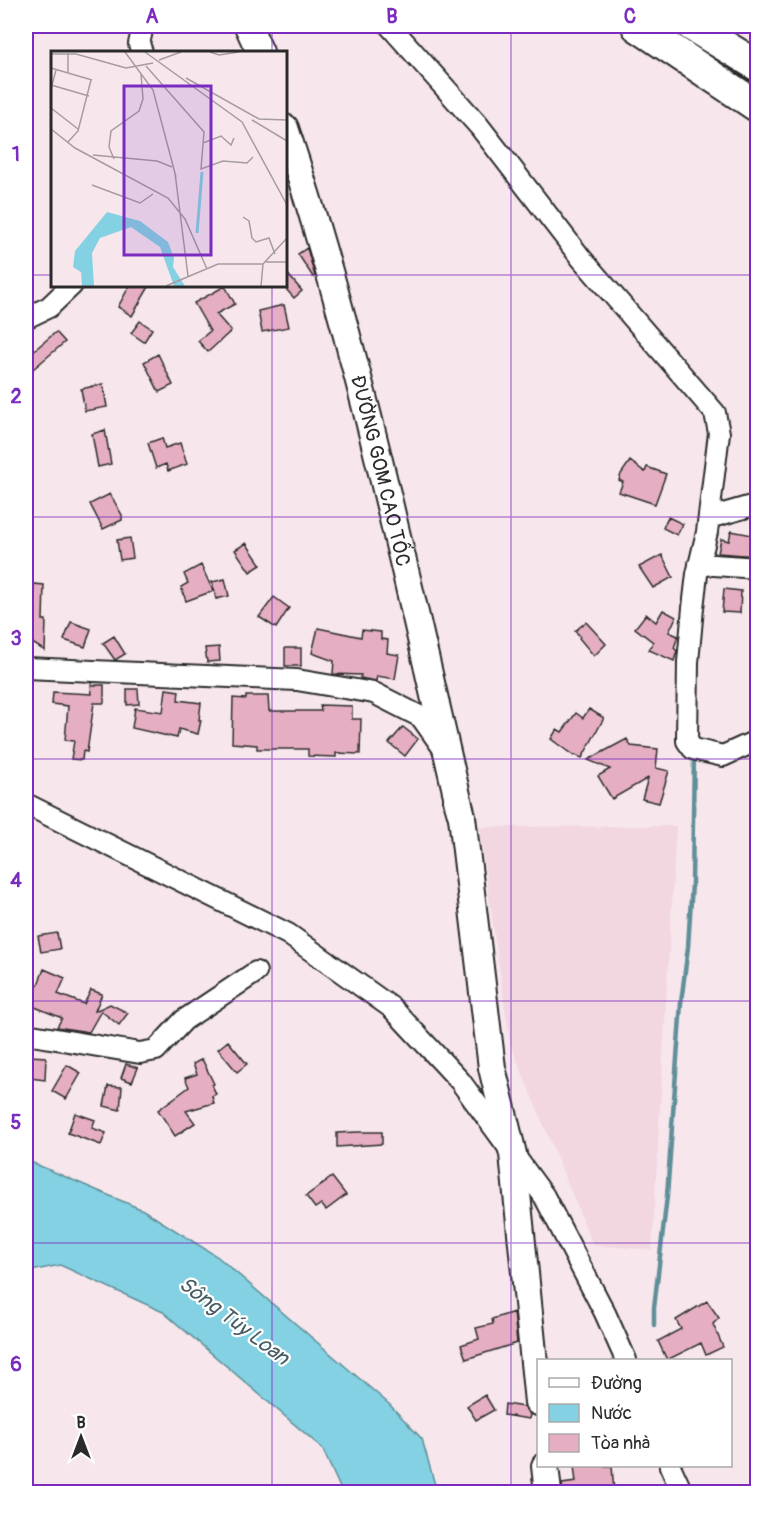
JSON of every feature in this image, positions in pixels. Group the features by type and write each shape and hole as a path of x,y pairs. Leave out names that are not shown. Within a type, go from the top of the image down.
{"highway":[{"path":"637,26 758,107"},
{"path":"692,26 758,66"}],"main road":[{"path":"248,26 260,51"},
{"name":"ĐƯỜNG GOM CAO TỐC","path":"286,131 312,208 361,384 462,817"},
{"path":"445,750 462,817 492,1068 513,1154 537,1392"},
{"path":"545,1467 548,1492"}],"street":[{"path":"142,51 139,44 143,26"},
{"path":"390,26 479,126 581,258 715,413 718,433 709,518 699,564 688,662 687,741 693,749 723,756 758,740"},
{"path":"26,318 49,307 71,286"},
{"path":"709,518 758,504"},
{"path":"699,564 758,568"},
{"path":"26,668 297,680 374,693 421,717 445,750"},
{"path":"26,804 288,934 392,1008 460,1081 544,1196 605,1313 626,1359"},
{"path":"26,1034 151,1053 184,1020 256,972"},
{"path":"670,1467 682,1492"}],"shaded area":[{"path":"676,826 652,1250 593,1245 510,1043 479,827"}],"water":[{"name":"Sông Túy Loan","path":"26,1160 143,1210 218,1257 389,1404 422,1439 437,1492 342,1492 322,1448 163,1312 60,1265 26,1272"}],"building":[{"path":"307,248 315,276 313,277 298,254"},
{"path":"286,272 302,291 294,298 285,288"},
{"path":"129,286 149,286 132,316 118,307"},
{"path":"225,286 235,304 216,314 231,331 208,352 198,341 210,331 194,303"},
{"path":"284,305 289,327 262,332 258,311"},
{"path":"140,321 152,329 144,342 131,333"},
{"path":"56,332 65,342 26,375 26,357"},
{"path":"158,354 173,385 159,392 144,362"},
{"path":"103,384 107,407 85,411 81,389"},
{"path":"105,430 111,464 98,467 92,434"},
{"path":"162,438 165,448 180,443 187,464 168,471 166,464 156,468 148,443"},
{"path":"630,461 645,472 647,467 666,474 655,504 619,492 623,482 619,480 621,474"},
{"path":"110,494 122,515 122,520 103,529 90,504"},
{"path":"668,517 683,524 677,535 663,528"},
{"path":"731,531 758,536 757,556 718,553 721,539 729,541"},
{"path":"130,538 133,558 120,560 117,540"},
{"path":"246,543 261,565 250,572 235,550"},
{"path":"662,555 673,577 653,588 639,567"},
{"path":"201,565 213,591 186,601 181,587 188,583 184,574"},
{"path":"225,579 229,596 216,599 212,582"},
{"path":"34,584 44,585 45,651 26,639 26,622 32,623"},
{"path":"724,589 741,591 740,613 722,612"},
{"path":"274,597 289,608 276,628 259,617"},
{"path":"663,610 676,617 669,632 678,636 674,648 677,651 674,661 649,650 653,642 635,628 646,614 656,622"},
{"path":"71,622 91,629 85,647 64,640"},
{"path":"586,622 606,644 594,656 575,631"},
{"path":"318,628 361,637 362,630 381,632 381,639 388,640 387,653 399,655 395,679 377,676 376,681 360,678 361,675 333,674 334,661 312,653"},
{"path":"114,636 125,654 115,660 103,643"},
{"path":"219,647 220,661 207,662 205,648"},
{"path":"285,648 301,648 301,666 285,666"},
{"path":"91,685 104,685 104,703 94,703 87,752 83,751 82,760 71,759 74,741 65,740 68,706 52,704 53,692 92,694"},
{"path":"127,689 138,689 139,704 127,705"},
{"path":"166,689 179,691 178,700 201,703 198,734 179,729 177,738 132,728 135,708 163,712"},
{"path":"246,696 268,696 269,711 321,711 320,705 352,706 352,719 361,719 360,754 336,753 336,757 308,756 308,749 257,749 257,745 232,743 233,698 246,699"},
{"path":"589,709 604,718 582,758 574,756 551,739 557,729 562,732 576,713 583,718"},
{"path":"403,727 418,739 405,756 389,743"},
{"path":"627,739 631,746 658,749 656,768 669,771 659,803 642,799 648,778 612,799 598,776 610,769 588,760"},
{"path":"57,933 60,949 41,952 38,936"},
{"path":"44,969 65,978 58,994 84,1004 91,990 102,994 95,1011 110,1004 128,1013 119,1025 101,1011 89,1032 57,1027 62,1018 30,1005"},
{"path":"228,1041 247,1064 237,1072 218,1049"},
{"path":"29,1056 46,1057 45,1080 30,1078"},
{"path":"202,1059 214,1084 212,1085 216,1094 212,1096 214,1103 186,1111 195,1123 175,1136 158,1110 189,1087 185,1078 197,1074 193,1064"},
{"path":"126,1064 138,1068 132,1082 121,1078"},
{"path":"67,1065 81,1073 66,1099 52,1091"},
{"path":"108,1086 122,1087 120,1110 104,1106"},
{"path":"75,1113 95,1120 92,1128 106,1133 101,1145 68,1133"},
{"path":"382,1132 382,1144 337,1147 337,1133"},
{"path":"332,1177 346,1195 326,1210 321,1204 315,1208 306,1196"},
{"path":"707,1301 719,1318 713,1324 723,1347 706,1355 701,1343 667,1359 658,1341 681,1329 676,1320"},
{"path":"514,1312 517,1343 466,1359 461,1345 479,1339 476,1328 493,1324 492,1319"},
{"path":"485,1395 494,1410 476,1420 467,1406"},
{"path":"505,1404 524,1407 530,1414 529,1419 504,1415"},
{"path":"574,1467 612,1467 614,1492 563,1492 562,1484 576,1482"}],"waterway":[{"path":"654,1325 667,1196 681,1003 688,947 692,883 694,753"}]}
